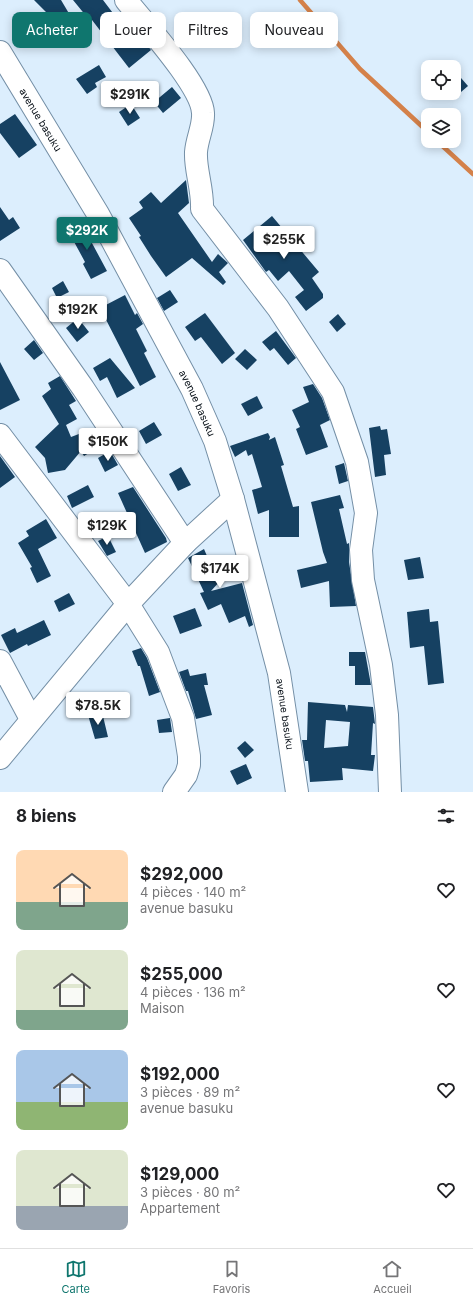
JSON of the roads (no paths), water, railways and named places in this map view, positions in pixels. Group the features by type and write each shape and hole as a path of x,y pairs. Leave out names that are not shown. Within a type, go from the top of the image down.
{"street":[{"path":"126,0 184,74 200,100 203,112 203,124 196,152 202,197 202,209 278,308 333,392 357,462 366,513 361,550 363,580 381,665 386,715 390,792"},
{"name":"avenue basuku","path":"0,52 98,214 192,389 215,441 233,499 279,673 297,792"},
{"path":"0,270 83,388 185,543"},
{"path":"0,435 128,604 158,652 183,718 189,765 186,775 174,792"},
{"path":"0,758 128,604 185,543 233,499"},
{"path":"0,662 31,719"}],"waterway":[{"path":"300,0 360,69 421,126"},
{"path":"445,148 473,174"}]}
